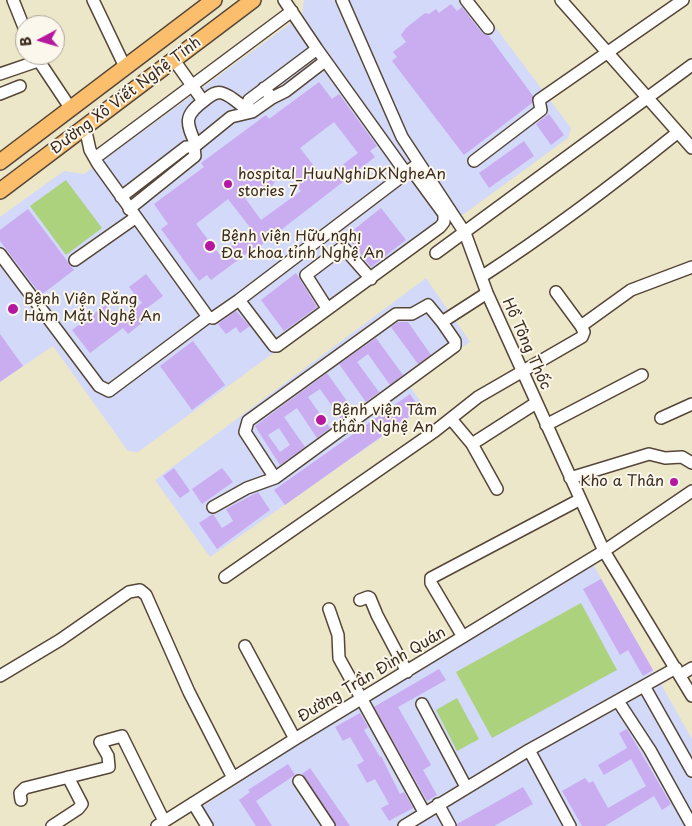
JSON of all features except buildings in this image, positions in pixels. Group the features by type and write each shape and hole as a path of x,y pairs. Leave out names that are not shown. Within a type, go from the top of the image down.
{"main road":[{"name":"Đường Xô Viết Nghệ Tĩnh","path":"0,162 214,0"},
{"name":"Đường Xô Viết Nghệ Tĩnh","path":"0,192 253,0"},
{"path":"71,108 85,127"}],"street":[{"path":"13,0 19,15"},
{"path":"93,0 125,67"},
{"path":"239,300 276,347 327,308 370,279 444,222 442,211 412,169 325,61 284,0"},
{"name":"Hồ Tông Thốc","path":"342,0 395,124 412,169 465,234 487,292 604,552 692,696"},
{"path":"466,0 488,28"},
{"path":"561,0 692,148"},
{"path":"474,161 541,110 539,102 543,98 683,0"},
{"path":"96,158 292,11"},
{"path":"244,110 249,100 317,49"},
{"path":"174,60 203,101"},
{"path":"121,197 186,147 195,146 230,117 244,110 255,110 286,91 325,61"},
{"path":"0,74 20,65"},
{"path":"41,65 71,108"},
{"path":"436,253 465,234 692,65"},
{"path":"0,94 20,86"},
{"path":"264,88 272,98"},
{"path":"75,260 132,213 195,156 195,146 189,130 188,120 192,109 215,93 223,93 244,110"},
{"path":"85,127 90,150 132,213 208,318"},
{"path":"481,277 545,234 617,181 677,133"},
{"path":"0,254 99,386 105,391 113,389 208,318 213,318 239,300 412,169"},
{"path":"327,308 306,275 343,247 370,279"},
{"path":"581,326 631,290 692,267"},
{"path":"442,322 487,292"},
{"path":"224,577 451,419 478,397 582,337 584,332 581,326 556,292"},
{"path":"213,507 247,488 275,478 455,346 455,341 428,305 412,314 396,314 248,421 245,432 275,478"},
{"path":"546,425 642,375"},
{"path":"472,444 536,403"},
{"path":"660,418 692,404"},
{"path":"451,419 472,444 497,489"},
{"path":"570,478 650,454 665,458 678,456 692,463"},
{"name":"Đường Trần Đình Quán","path":"160,823 295,738 604,552 692,491"},
{"path":"463,638 431,582 432,578 579,500"},
{"path":"0,676 60,640 129,592 140,590 146,596 189,692 233,778"},
{"path":"360,600 370,598 406,672"},
{"path":"329,609 338,635 338,658 424,812"},
{"path":"245,646 295,738"},
{"path":"404,826 424,812 529,750 644,686 692,668"},
{"path":"644,686 692,772"},
{"path":"618,701 650,750 689,823"},
{"path":"422,704 466,787"},
{"path":"21,800 20,793 25,788 109,767 108,756 100,742 122,736 160,823"},
{"path":"529,750 570,826"},
{"path":"52,826 78,809 82,804 68,777"},
{"path":"299,780 329,826"},
{"path":"193,803 207,826"},
{"path":"438,804 450,826"}],"shaded area":[{"name":"Bệnh viện Hữu nghị Đa khoa tỉnh Nghệ An","path":"304,0 475,0 571,128 568,138 138,452 128,451 53,346 0,382 0,217 64,171 84,174 302,15"},
{"name":"Bệnh viện Tâm thần Nghệ An","path":"426,278 470,342 408,384 425,407 210,557 155,480"},
{"path":"592,562 692,739 692,826 207,826 197,810 363,702"}],"green space":[{"path":"66,180 102,228 66,255 30,206"},
{"path":"581,603 617,670 492,738 456,672"},
{"path":"457,698 479,739 457,751 436,710"}],"place":[{"name":"hospital_HuuNghiDKNgheAn stories 7","path":"228,184"},
{"name":"Bệnh viện Hữu nghị Đa khoa tỉnh Nghệ An","path":"210,246"},
{"name":"Bệnh Viện Răng Hàm Mặt Nghệ An","path":"13,309"},
{"name":"Bệnh viện Tâm thần Nghệ An","path":"321,420"},
{"name":"Kho a Thân","path":"674,482"}]}
